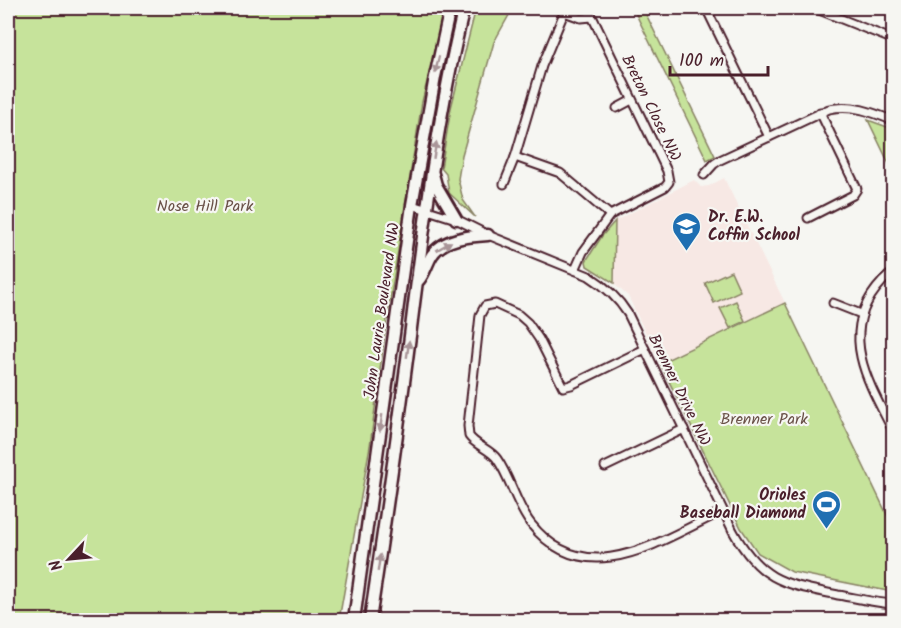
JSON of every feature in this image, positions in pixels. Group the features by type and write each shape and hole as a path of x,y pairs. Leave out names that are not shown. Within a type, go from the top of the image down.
{"main road":[{"name":"John Laurie Boulevard NW","path":"354,621 412,205 450,8"},
{"name":"John Laurie Boulevard NW","path":"372,621 426,208 447,82 465,8"},
{"path":"432,171 436,185 456,219"},
{"path":"416,282 424,275 433,253 443,245 472,236 488,235"},
{"path":"347,621 362,555"}],"street":[{"name":"Breton Close NW","path":"575,270 583,252 610,215 665,187 669,182 667,171 588,8"},
{"path":"706,8 769,137"},
{"path":"814,8 894,40"},
{"path":"504,184 515,157 542,66 565,10 576,17 592,17"},
{"path":"616,108 632,100"},
{"path":"704,175 714,164 820,112 848,107 865,110 894,121"},
{"path":"808,218 853,195 857,189 820,112"},
{"path":"515,157 560,173 610,215"},
{"name":"Brenner Drive NW","path":"412,205 456,219 488,235 575,270 603,285 620,302 645,349 746,554 774,578 796,587 894,604"},
{"path":"894,272 878,286 861,314 858,341 862,364 894,433"},
{"path":"833,303 861,314"},
{"path":"645,349 563,387 539,339 528,323 519,315 495,304 485,306 480,315 468,426 469,436 496,457 523,512 536,530 554,545 576,555 610,558 628,555 723,511"},
{"path":"605,467 684,429"}],"shaded area":[{"name":"Dr. E.W. Coffin School","path":"724,178 785,303 660,363 628,296 614,284 615,221 694,180 701,187 709,186"}],"green space":[{"name":"Nose Hill Park","path":"8,8 445,8 422,102 385,332 370,446 339,620 8,620"},
{"path":"476,8 513,8 494,42 462,155 458,179 463,200 475,217 449,193 446,174 441,168 451,108"},
{"path":"633,8 643,8 715,156 707,160"},
{"path":"868,120 893,129 893,172"},
{"path":"615,221 614,283 587,266 586,261"},
{"path":"731,271 740,291 714,303 705,283"},
{"path":"736,301 745,321 730,328 720,308"},
{"name":"Brenner Park","path":"785,303 893,527 893,592 792,572 758,553 741,528 660,363"}],"place":[{"name":"Dr. E.W. Coffin School","path":"687,252"},
{"name":"Orioles Baseball Diamond","path":"827,530"}]}
